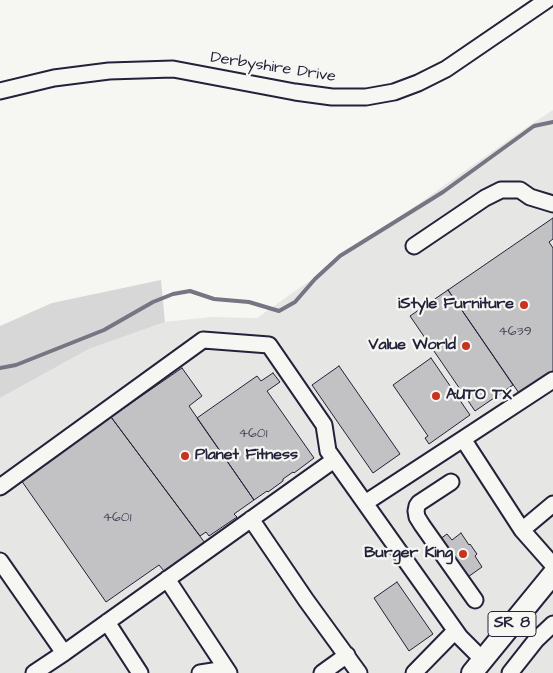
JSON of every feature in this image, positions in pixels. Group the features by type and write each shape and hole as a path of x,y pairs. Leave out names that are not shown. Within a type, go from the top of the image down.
{"main road":[{"name":"SR 8","path":"478,666 553,574"}],"street":[{"name":"Derbyshire Drive","path":"0,91 54,78 109,71 173,69 332,98 366,97 394,92 446,69 546,0"},
{"path":"414,246 485,198 501,190 520,190 530,197 553,204"},
{"path":"0,488 203,340 269,345 324,425 328,451 456,631 478,666"},
{"path":"365,503 553,380"},
{"path":"463,439 522,530 553,565"},
{"path":"41,672 64,653 334,460"},
{"path":"451,482 419,503 416,511 417,517 475,600"},
{"path":"522,530 553,504"},
{"path":"251,519 359,673"},
{"path":"0,561 64,653"},
{"path":"167,579 228,671 200,673"},
{"path":"107,622 140,673"},
{"path":"510,673 536,640 553,624"},
{"path":"414,673 456,631"},
{"path":"322,673 347,656"}],"shaded area":[{"path":"553,110 553,673 0,673 0,398 89,349 165,322 211,317 257,318"},
{"path":"161,280 165,322 89,349 0,398 0,326 52,303"}],"building":[{"path":"553,218 553,239 549,242 553,248 553,373 521,396 448,290"},
{"path":"448,290 513,385 475,411 410,316"},
{"path":"431,358 470,415 429,444 425,438 428,436 393,385"},
{"path":"339,366 400,454 373,473 312,385"},
{"path":"182,368 202,396 189,406 254,500 234,514 237,517 209,536 206,532 200,536 111,417"},
{"path":"273,373 280,382 267,391 314,458 254,500 197,418 257,376 261,381"},
{"path":"111,417 205,543 164,571 159,565 106,602 21,480"},
{"path":"461,533 477,554 475,556 482,567 465,579 440,539 447,534 452,540"},
{"path":"397,582 433,634 409,651 374,598"}],"waterway":[{"path":"0,368 16,365 104,330 153,302 173,294 190,291 214,299 249,302 279,311 295,302 315,279 340,256 443,192 534,126 553,122"}],"place":[{"name":"iStyle Furniture","path":"524,305"},
{"name":"Value World","path":"466,346"},
{"name":"AUTO TX","path":"436,396"},
{"name":"Planet Fitness","path":"185,456"},
{"name":"Burger King","path":"463,554"}]}
